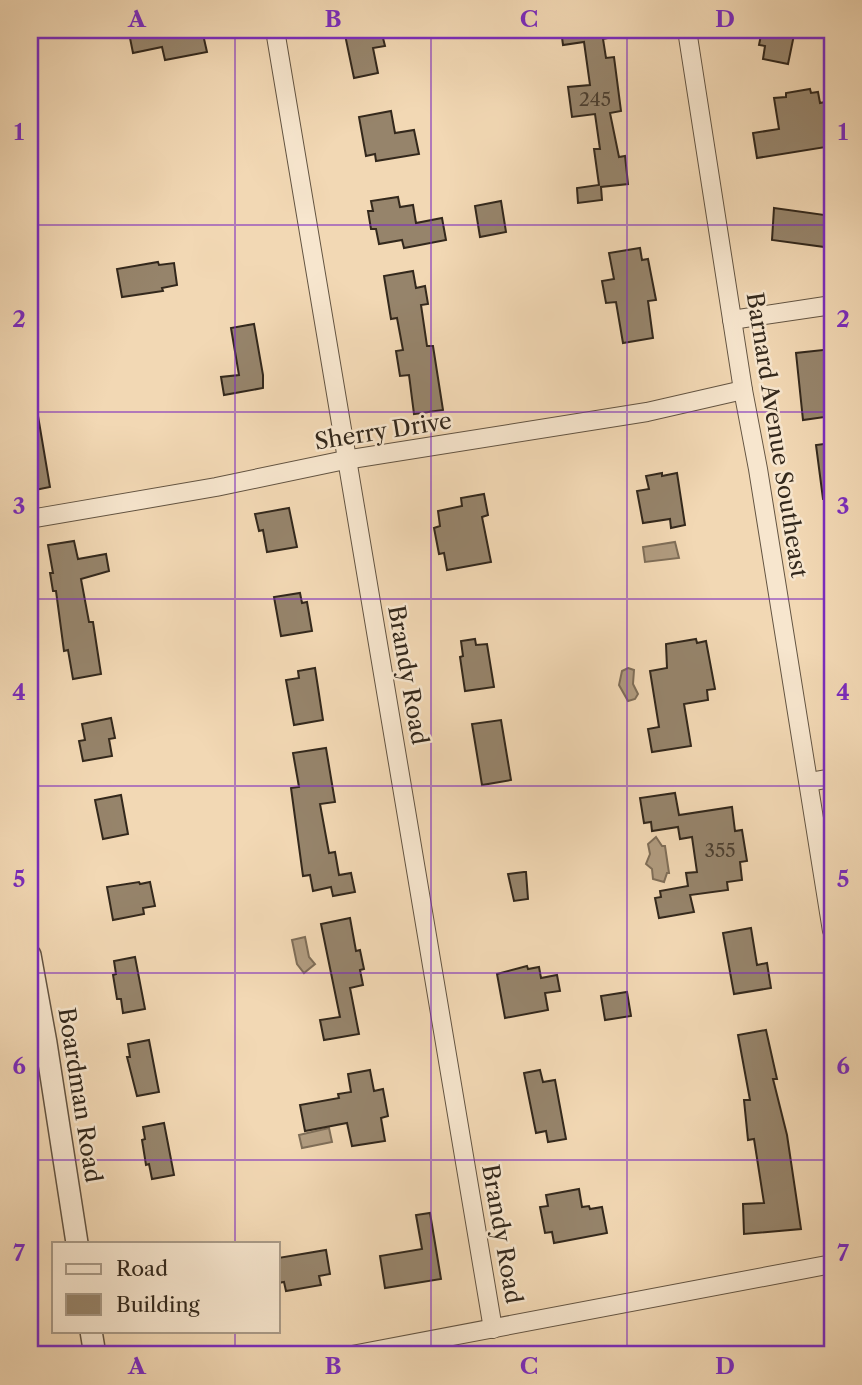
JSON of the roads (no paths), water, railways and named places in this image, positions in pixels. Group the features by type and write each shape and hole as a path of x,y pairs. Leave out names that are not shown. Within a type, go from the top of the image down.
{"street":[{"name":"Brandy Road","path":"275,30 345,460 402,782 493,1329"},
{"name":"Barnard Avenue Southeast","path":"687,30 832,931"},
{"path":"732,320 832,305"},
{"name":"Sherry Drive","path":"30,519 216,487 345,460 647,412 743,390"},
{"path":"809,782 832,778"},
{"name":"Boardman Road","path":"30,955 77,1242"},
{"path":"352,1355 832,1264"},
{"path":"91,1332 95,1355"}]}
